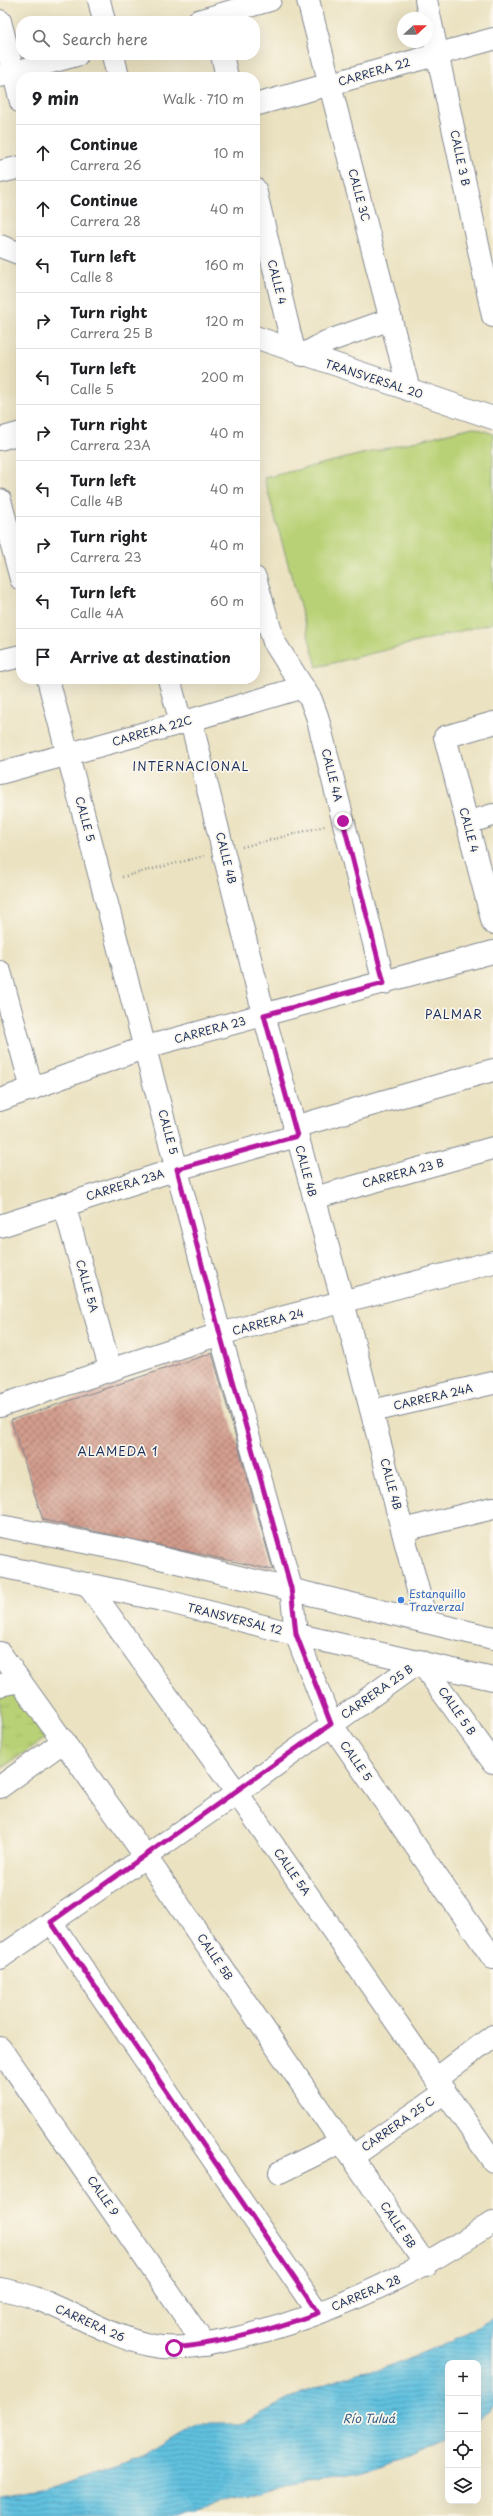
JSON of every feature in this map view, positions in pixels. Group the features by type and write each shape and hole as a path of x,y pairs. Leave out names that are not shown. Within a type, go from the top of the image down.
{"street":[{"path":"99,0 103,16"},
{"path":"208,15 270,0"},
{"name":"CALLE 3C","path":"308,0 409,390"},
{"name":"CALLE 3 B","path":"426,0 486,251 493,316"},
{"path":"0,21 7,75 16,92"},
{"name":"CARRERA 22","path":"260,103 493,39"},
{"path":"18,72 60,60"},
{"path":"114,60 117,72"},
{"path":"223,60 227,72"},
{"path":"0,172 16,168"},
{"name":"CALLE 4","path":"260,208 299,353"},
{"path":"0,246 16,252"},
{"path":"299,353 391,319"},
{"name":"TRANSVERSAL 20","path":"260,339 493,418"},
{"path":"0,439 16,434"},
{"path":"0,500 16,555"},
{"name":"CALLE 4A","path":"260,595 274,642 303,686 317,716 384,983"},
{"path":"0,661 16,657"},
{"name":"CALLE 5","path":"49,684 146,1047 220,1334 291,1588 296,1634 331,1724 493,1958"},
{"name":"CALLE 4B","path":"171,684 186,722 264,1015 344,1302 426,1621"},
{"name":"CARRERA 22C","path":"0,773 186,722 303,686"},
{"name":"CALLE 4","path":"493,723 445,737 493,923"},
{"path":"467,823 493,815"},
{"name":"CARRERA 23","path":"0,1100 146,1047 493,952"},
{"path":"0,972 32,1088"},
{"name":"CARRERA 23A","path":"0,1226 64,1204 493,1070"},
{"name":"CARRERA 23 B","path":"314,1198 493,1148"},
{"name":"CALLE 5A","path":"64,1204 110,1368"},
{"name":"CARRERA 24","path":"0,1406 110,1368 220,1334 493,1262"},
{"name":"CARRERA 24A","path":"372,1411 493,1383"},
{"path":"403,1530 493,1508"},
{"path":"0,1526 131,1551 291,1588 493,1638"},
{"name":"TRANSVERSAL 12","path":"0,1566 162,1600 296,1634 420,1660 493,1678"},
{"name":"CALLE 5A","path":"87,1584 237,1793 493,2161"},
{"name":"CALLE 5B","path":"0,1653 10,1683 64,1741 146,1857 426,2265"},
{"name":"CARRERA 25 B","path":"0,1958 237,1793 420,1660"},
{"name":"CALLE 5 B","path":"420,1660 493,1762"},
{"path":"0,1787 64,1741"},
{"path":"51,1922 318,2313"},
{"name":"CARRERA 25 C","path":"280,2172 347,2149 440,2085 493,2036"},
{"name":"CALLE 9","path":"1,2052 205,2345"},
{"name":"CARRERA 28","path":"205,2345 268,2331 377,2290 426,2265 493,2222"},
{"name":"CARRERA 26","path":"0,2289 41,2301 127,2340 174,2348 205,2345"}],"green space":[{"path":"473,427 493,434 493,623 317,667 264,478"},
{"path":"19,1693 49,1736 0,1769 0,1696"}],"water":[{"name":"Río Tuluá","path":"493,2316 493,2406 481,2418 481,2360 445,2360 445,2440 413,2454 363,2470 282,2483 249,2496 223,2501 194,2516 0,2516 0,2497 47,2489 147,2455 198,2424 241,2424 300,2393 360,2372 382,2369 449,2342 473,2330"}],"building":[{"path":"212,1353 273,1570 43,1520 11,1420"}],"place":[{"name":"Estanquillo Trazverzal","path":"401,1600"}],"district":[{"name":"INTERNACIONAL","path":"191,767"},
{"name":"PALMAR","path":"454,1015"},
{"name":"ALAMEDA 1","path":"118,1452"}],"route":[{"path":"174,2348 205,2345 268,2331 318,2313 51,1922 237,1793 331,1724 296,1634 291,1588 220,1334 177,1169 297,1136 264,1015 384,983 343,821"}]}
